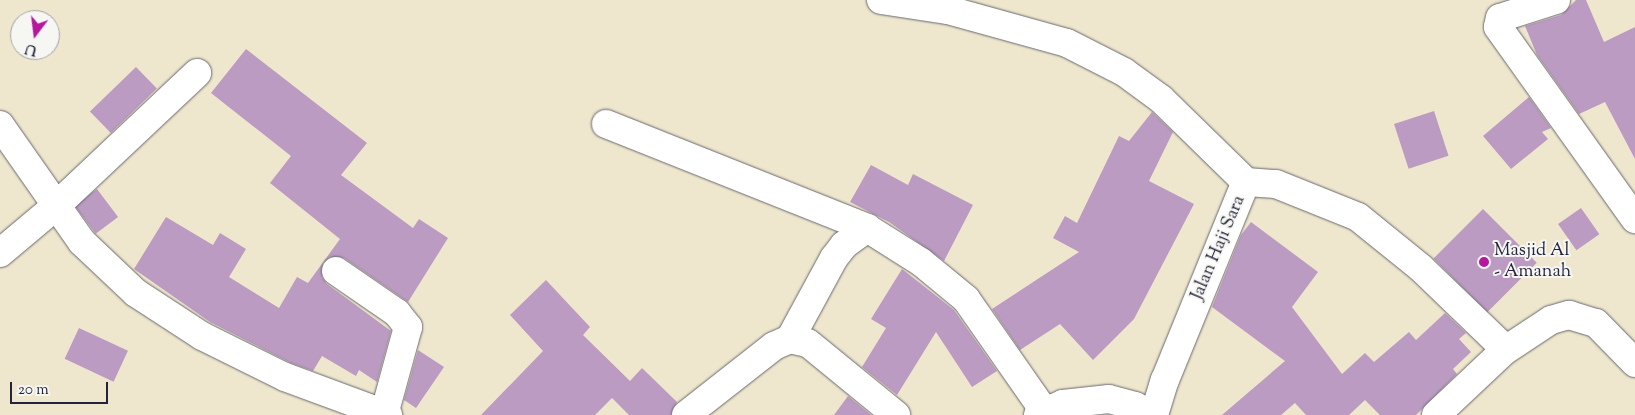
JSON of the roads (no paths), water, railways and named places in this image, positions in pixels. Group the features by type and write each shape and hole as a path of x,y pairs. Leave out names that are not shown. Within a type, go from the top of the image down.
{"street":[{"path":"882,0 949,5 1067,43 1124,72 1161,99 1246,182"},
{"path":"1556,0 1500,18 1498,27 1635,218"},
{"path":"0,253 56,206 197,73"},
{"path":"606,124 867,228 921,262 966,299 1041,413"},
{"path":"0,125 82,242 136,293 202,336 285,377 386,414 408,327 397,313 336,271"},
{"name":"Jalan Haji Sara","path":"1041,413 1063,404 1109,398 1135,406 1154,415 1186,326 1246,182 1276,184 1358,217 1422,268 1500,343 1504,351"},
{"path":"790,339 834,258 844,245 867,228"},
{"path":"1436,415 1504,351 1551,320 1569,315 1596,323 1631,351"},
{"path":"686,415 774,346 790,339 808,343 896,415"}],"place":[{"name":"Masjid Al - Amanah","path":"1484,262"}]}
